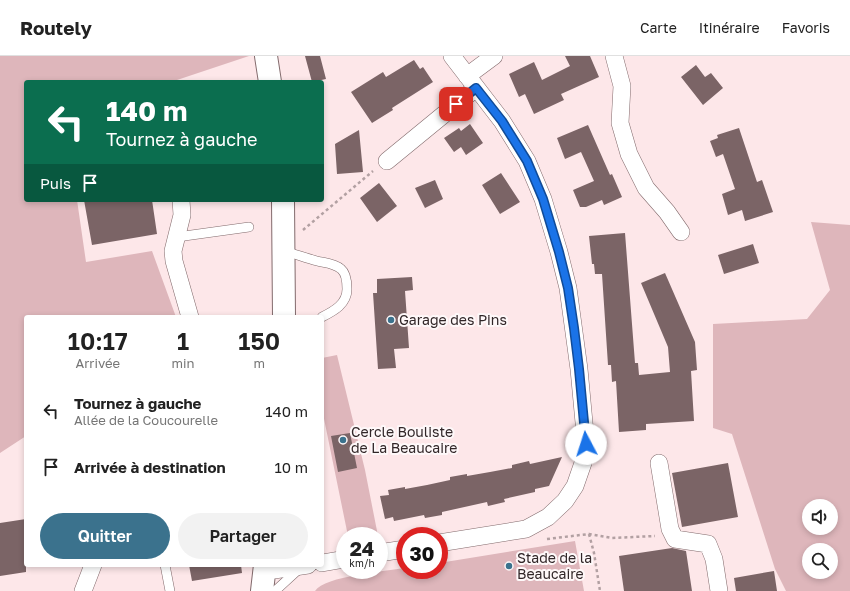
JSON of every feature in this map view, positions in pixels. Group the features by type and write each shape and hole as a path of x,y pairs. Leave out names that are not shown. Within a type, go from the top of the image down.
{"street":[{"path":"266,56 270,80"},
{"path":"448,542 526,529 548,517 565,501 575,486 584,463 586,444 577,354 568,288 543,199 527,161 502,121 452,56"},
{"path":"387,161 472,82 494,56"},
{"path":"614,56 622,86 620,122 629,154 646,188 667,212 681,232"},
{"path":"181,202 182,215 173,251 174,261 189,315"},
{"path":"282,202 292,253 284,315"},
{"path":"659,463 670,529 675,539 708,544 714,558 719,591"},
{"path":"324,563 336,561"},
{"path":"83,591 92,567"},
{"path":"264,575 274,570 291,567"}],"lane":[{"path":"177,237 249,227"},
{"path":"292,253 330,263 341,269 346,276 347,290 344,302 335,310 324,316"},
{"path":"165,567 170,591"},
{"path":"275,591 301,567"}],"path":[{"path":"292,253 301,233 305,228 387,161"},
{"path":"546,539 589,534 612,538 650,535 675,539"},
{"path":"589,534 594,553 600,591"}],"shaded area":[{"path":"0,56 249,56 177,80 24,80 24,202 77,202 86,262 152,251 175,315 24,315 24,437 0,453"},
{"path":"811,222 850,225 850,591 786,591 775,569 732,434 713,428 713,324 807,319 830,290"},
{"name":"Cercle Bouliste de La Beaucaire","path":"337,355 365,470 376,527 346,527 324,419 324,358"},
{"name":"Stade de la Beaucaire","path":"575,541 584,591 315,591 321,586 340,579 388,579 388,570 396,569 396,579 448,579 448,562"}],"building":[{"path":"305,56 320,56 326,79 311,80"},
{"path":"565,56 590,56 599,77 561,94 564,100 534,114 525,94 519,97 509,74 534,62 542,80 570,66"},
{"path":"414,60 420,69 423,67 433,82 392,108 393,110 372,123 351,92 383,72 386,77"},
{"path":"696,65 705,77 711,73 723,88 703,105 681,77"},
{"path":"470,124 483,143 466,155 461,147 454,152 444,138 459,128 461,131"},
{"path":"588,125 610,175 612,174 622,197 604,205 602,200 586,207 580,207 573,190 594,181 581,152 565,159 557,138"},
{"path":"739,128 757,182 762,180 773,212 745,221 742,210 728,215 722,194 735,189 723,154 716,157 710,141 718,138 717,135"},
{"path":"359,130 363,172 337,174 335,144"},
{"path":"501,173 520,202 500,214 482,185"},
{"path":"435,180 443,199 425,208 415,188"},
{"path":"379,183 397,206 377,222 360,198"},
{"path":"84,202 152,202 157,234 92,245"},
{"path":"625,233 635,363 638,363 639,375 670,372 668,347 641,283 665,273 695,342 697,370 691,371 694,421 646,424 646,430 619,432 616,381 612,382 611,365 608,365 602,274 595,274 594,264 592,264 589,236"},
{"path":"753,244 759,263 724,274 718,255"},
{"name":"Garage des Pins","path":"412,277 413,290 405,291 409,348 394,349 396,368 378,369 373,293 377,293 377,279"},
{"path":"350,433 357,468 338,472 331,436"},
{"path":"562,457 549,486 535,489 535,492 504,499 505,502 488,506 487,502 442,512 442,515 425,518 424,515 394,521 393,517 385,519 380,496 389,495 388,490 427,485 450,480 450,477 490,472 512,468 512,465 529,461 530,464"},
{"path":"728,463 738,517 682,527 672,473"},
{"path":"24,519 24,567 26,567 26,572 0,576 0,523"},
{"path":"672,548 686,551 692,591 624,591 619,556"},
{"path":"189,567 241,567 242,573 192,581"},
{"path":"774,571 777,591 736,591 734,578"}],"place":[{"name":"Garage des Pins","path":"391,320"},
{"name":"Cercle Bouliste de La Beaucaire","path":"343,440"},
{"name":"Stade de la Beaucaire","path":"509,566"}],"route":[{"path":"456,104 476,88 502,121 527,161 543,199 568,288 579,369 586,444"}]}
